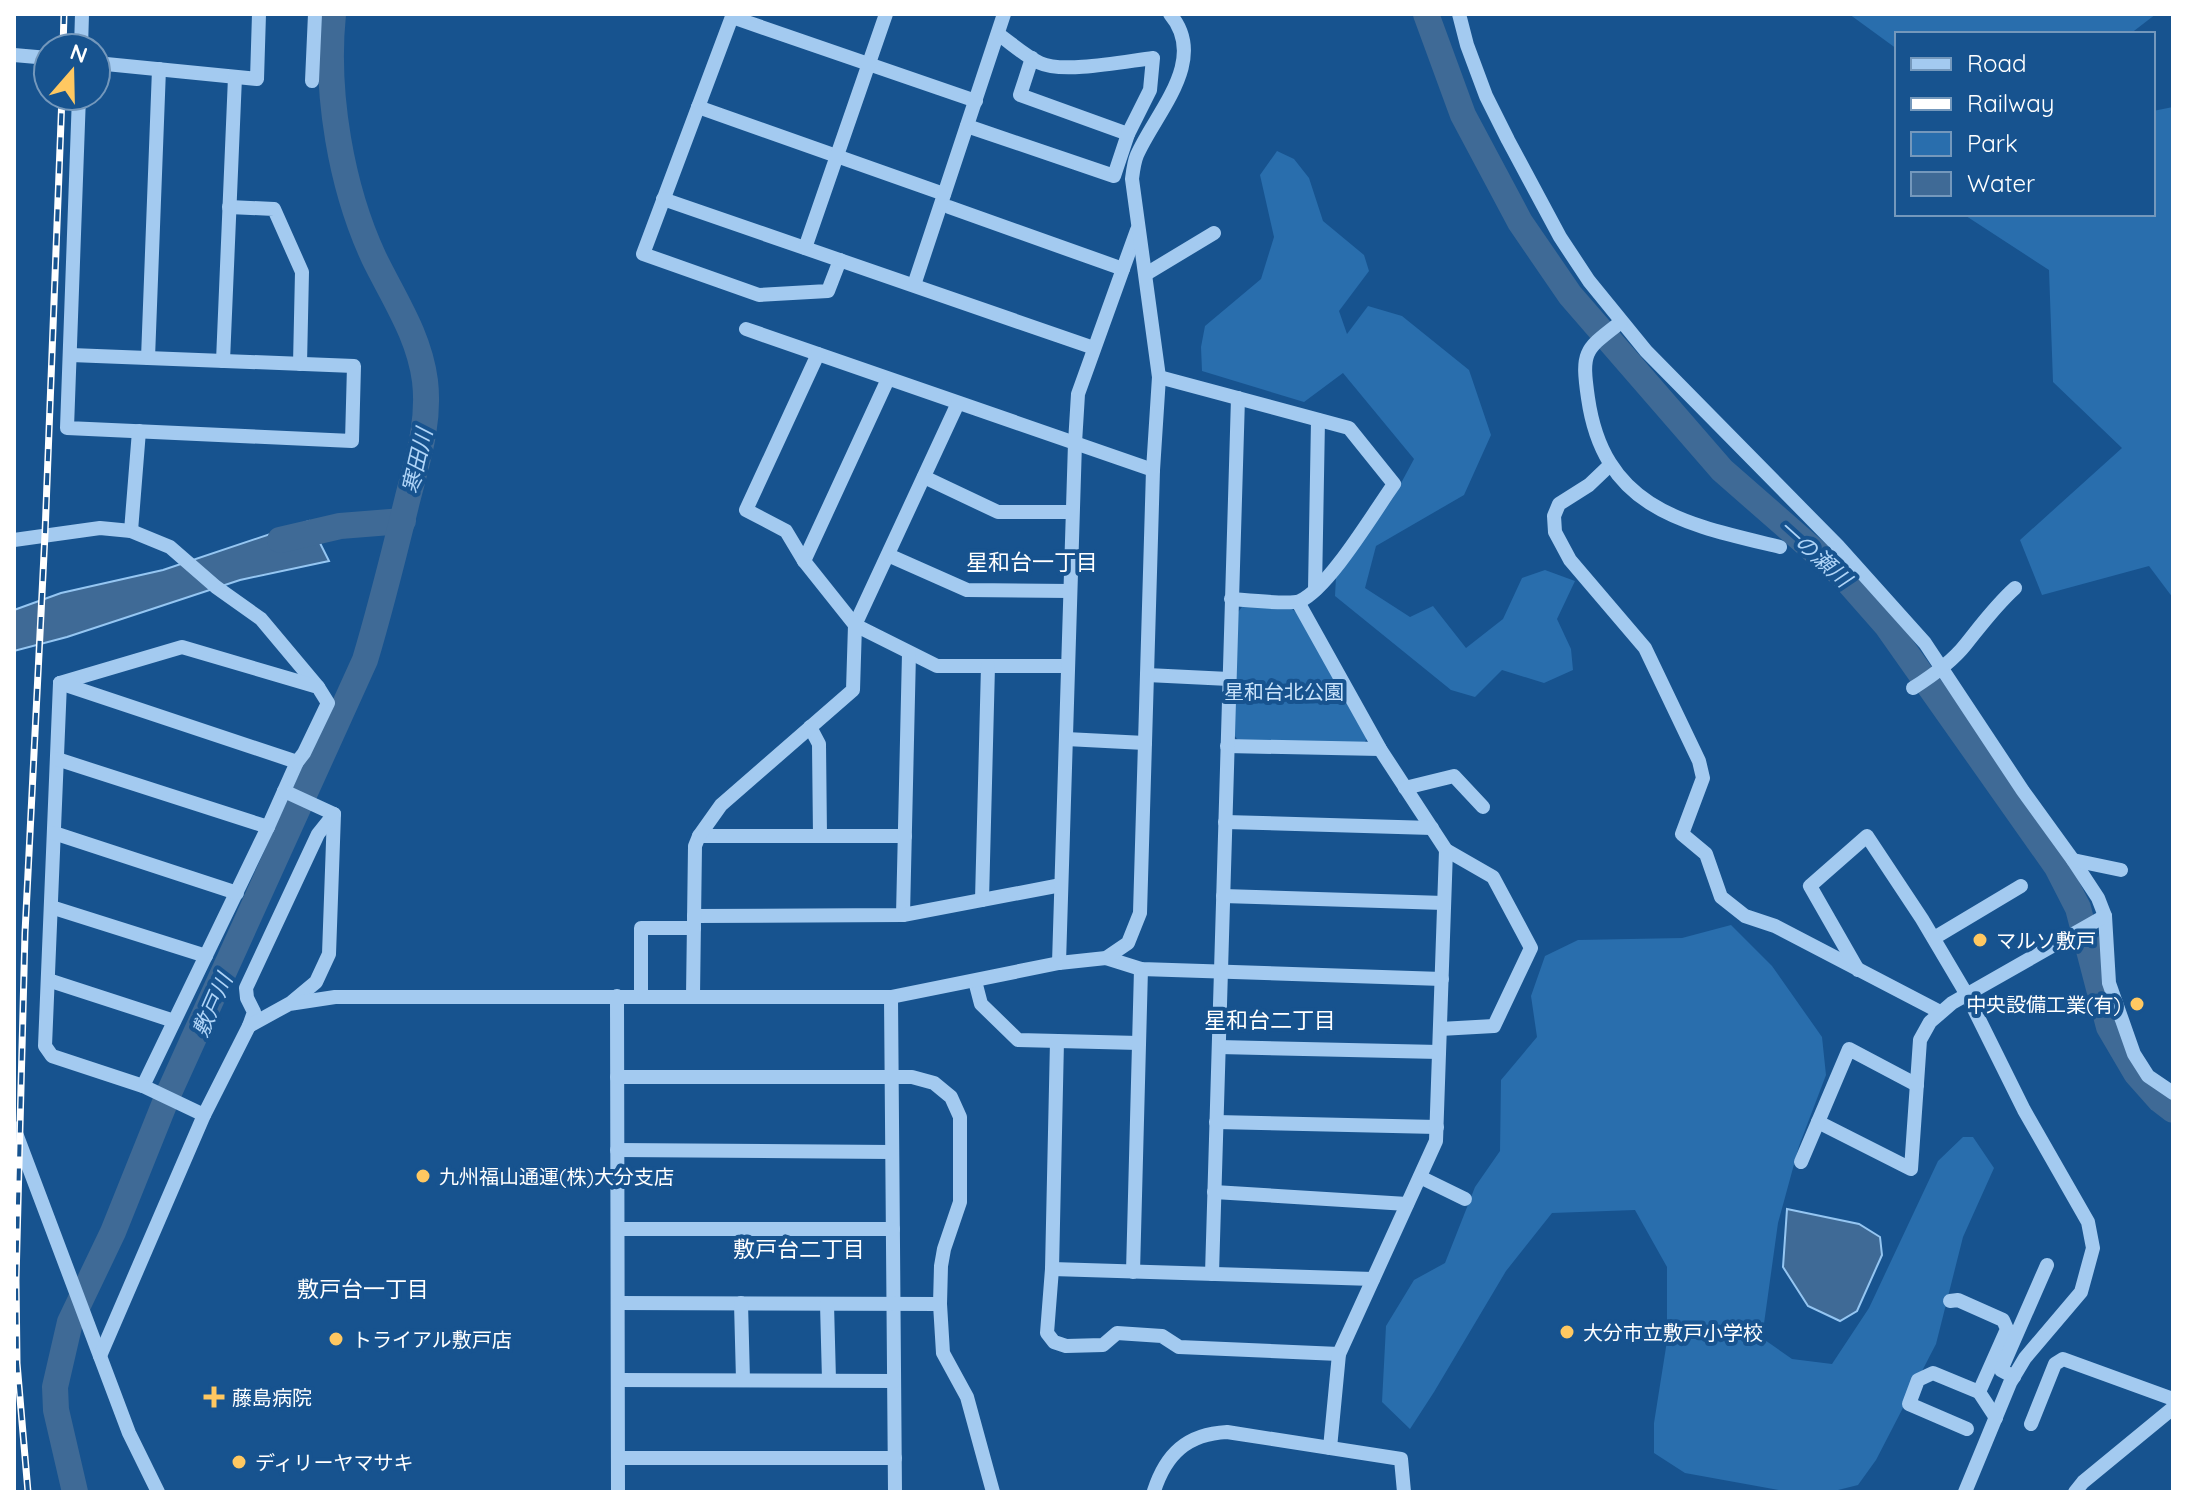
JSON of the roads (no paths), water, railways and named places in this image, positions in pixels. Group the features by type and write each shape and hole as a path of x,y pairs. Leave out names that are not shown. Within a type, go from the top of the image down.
{"street":[{"path":"112,65 257,79 259,14"},
{"path":"312,81 315,14"},
{"path":"805,248 886,14"},
{"path":"914,285 946,201 1004,14"},
{"path":"1106,958 1128,943 1140,913 1153,470 1159,377 1137,230 1133,174 1137,157 1178,83 1185,54 1180,26 1170,14"},
{"path":"1459,14 1486,96 1560,237 1617,326 1869,579 1925,643 1939,670 2073,860 2098,898 2109,983 2134,1054 2148,1076 2173,1093"},
{"path":"840,260 828,291 759,295 643,254 733,16 976,101"},
{"path":"998,34 1032,58 1050,66 1153,58 1150,90 1128,134 1114,176"},
{"path":"1032,58 1020,95 1128,134"},
{"path":"148,358 159,69"},
{"path":"223,361 235,77"},
{"path":"698,107 836,156 1123,269"},
{"path":"71,355 354,366 352,441 67,428 79,112"},
{"path":"967,126 1114,176 1133,174"},
{"path":"663,199 1094,348"},
{"path":"229,207 274,209 302,272 300,364"},
{"path":"1059,963 1078,394 1137,230"},
{"path":"1146,274 1214,233"},
{"path":"1617,326 1592,343 1585,370 1591,418 1598,442 1610,465 1629,488 1655,508 1691,523 1780,547"},
{"path":"746,329 1153,470"},
{"path":"818,354 746,510 786,531 804,561 855,625 909,653 937,666 1068,666"},
{"path":"1159,377 1349,428 1394,484 1330,573 1315,590 1298,602 1231,599"},
{"path":"804,561 888,379"},
{"path":"1212,1274 1238,398"},
{"path":"693,996 695,846 699,836 721,805 853,690 855,625 958,403"},
{"path":"1315,590 1318,420"},
{"path":"131,531 139,431"},
{"path":"1610,465 1589,485 1559,504 1554,516 1555,532 1570,560 1645,648 1699,761 1703,778 1682,834 1706,854 1721,897 1733,908 1745,916 1775,926 1940,1012"},
{"path":"924,477 998,512 1072,512"},
{"path":"14,540 100,528 131,531 170,547 216,587 261,619 328,703 297,762 289,793 268,827 174,1021 150,1089"},
{"path":"888,555 967,590 1070,591"},
{"path":"1916,686 1939,670 1965,645 1992,609 2015,588"},
{"path":"1298,602 1380,749 1446,850 1493,877 1531,948 1494,1026 1440,1029"},
{"path":"60,683 182,647 318,687"},
{"path":"903,915 909,653"},
{"path":"982,900 988,666"},
{"path":"1147,675 1229,679"},
{"path":"60,683 45,1046 52,1056 150,1089 199,1112"},
{"path":"60,683 297,762"},
{"path":"810,727 819,744 820,836"},
{"path":"1066,739 1145,743"},
{"path":"1227,746 1380,749"},
{"path":"57,759 268,827"},
{"path":"1405,788 1454,776 1483,807"},
{"path":"289,793 328,811"},
{"path":"249,1026 289,1004 316,982 329,954 328,811"},
{"path":"100,1356 199,1112 249,1026 254,1012 246,988 328,811"},
{"path":"1225,822 1432,828"},
{"path":"54,833 237,893"},
{"path":"699,836 905,836"},
{"path":"1858,970 1810,886 1867,836 1934,938 1967,995 2024,1110 2088,1222 2093,1248 2089,1272 2081,1292 2032,1349 2014,1377 1965,1492"},
{"path":"1330,1448 1339,1354 1436,1141 1446,850"},
{"path":"2073,860 2121,870"},
{"path":"641,995 641,928 694,922 903,915 1061,885"},
{"path":"1934,938 2021,886"},
{"path":"1223,896 1444,903"},
{"path":"51,907 206,956"},
{"path":"1818,1122 1911,1169 1920,1040 1930,1022 1967,995 2102,918"},
{"path":"289,1004 335,997 891,997 1059,963 1106,958 1141,969 1442,979"},
{"path":"1133,1272 1141,969"},
{"path":"48,980 174,1021"},
{"path":"975,981 981,1004 1018,1040 1139,1043"},
{"path":"617,996 618,1492"},
{"path":"891,997 895,1492"},
{"path":"1057,1041 1052,1269 1047,1333 1054,1342 1066,1346 1103,1345 1117,1333 1162,1336 1179,1347 1339,1354"},
{"path":"1219,1047 1439,1052"},
{"path":"1801,1162 1849,1049 1917,1085"},
{"path":"617,1077 912,1077 934,1083 951,1097 960,1117 960,1202 944,1249 940,1304 943,1353 967,1397 993,1492"},
{"path":"1216,1122 1437,1127"},
{"path":"14,1128 129,1433 158,1492"},
{"path":"617,1150 892,1152"},
{"path":"1420,1177 1465,1199"},
{"path":"1214,1192 1407,1204"},
{"path":"618,1229 893,1229"},
{"path":"2014,1377 2001,1370 2047,1265"},
{"path":"1052,1269 1373,1279"},
{"path":"1950,1301 1958,1300 2003,1320 2007,1329 1979,1392"},
{"path":"618,1303 940,1304"},
{"path":"741,1303 743,1380"},
{"path":"827,1304 829,1380"},
{"path":"2031,1424 2055,1364 2063,1359 2173,1399"},
{"path":"1967,1429 1909,1404 1918,1380 1933,1373 1979,1392 1996,1418"},
{"path":"618,1380 894,1381"},
{"path":"2075,1492 2173,1408"},
{"path":"1154,1491 1163,1470 1179,1449 1205,1433 1227,1432 1401,1459 1404,1492"},
{"path":"618,1458 895,1458"}],"water":[{"path":"309,521 329,561 240,580 67,637 14,651 14,610 61,593 163,570"},
{"path":"1787,1209 1859,1224 1880,1237 1882,1255 1857,1311 1840,1321 1808,1306 1783,1267"}],"waterway":[{"name":"敷戸川","path":"75,1492 56,1410 55,1387 70,1322 113,1232 168,1095 365,660 422,442 426,412 422,364 412,333 362,230 344,170 331,75 333,14"},
{"name":"一の瀬川","path":"1426,14 1463,115 1520,222 1570,295 1722,470 1843,576 1887,626 2057,867 2078,908 2109,1027 2136,1073 2173,1110"},
{"name":"寒田川","path":"280,540 340,526 403,521"}],"railway":[{"path":"63,32 64,14"},
{"path":"28,1492 17,1363 16,1280 25,933 61,112"}],"place":[{"name":"マルソ敷戸","path":"1980,940"},
{"name":"中央設備工業(有)","path":"2137,1004"},
{"name":"九州福山通運(株)大分支店","path":"423,1176"},
{"name":"大分市立敷戸小学校","path":"1567,1332"},
{"name":"トライアル敷戸店","path":"336,1339"},
{"name":"藤島病院","path":"214,1397"},
{"name":"ディリーヤマサキ","path":"239,1462"}],"district":[{"name":"星和台一丁目","path":"1032,562"},
{"name":"星和台二丁目","path":"1270,1020"},
{"name":"敷戸台二丁目","path":"799,1249"},
{"name":"敷戸台一丁目","path":"363,1289"}],"park label":[{"name":"星和台北公園","path":"1284,691"}]}
